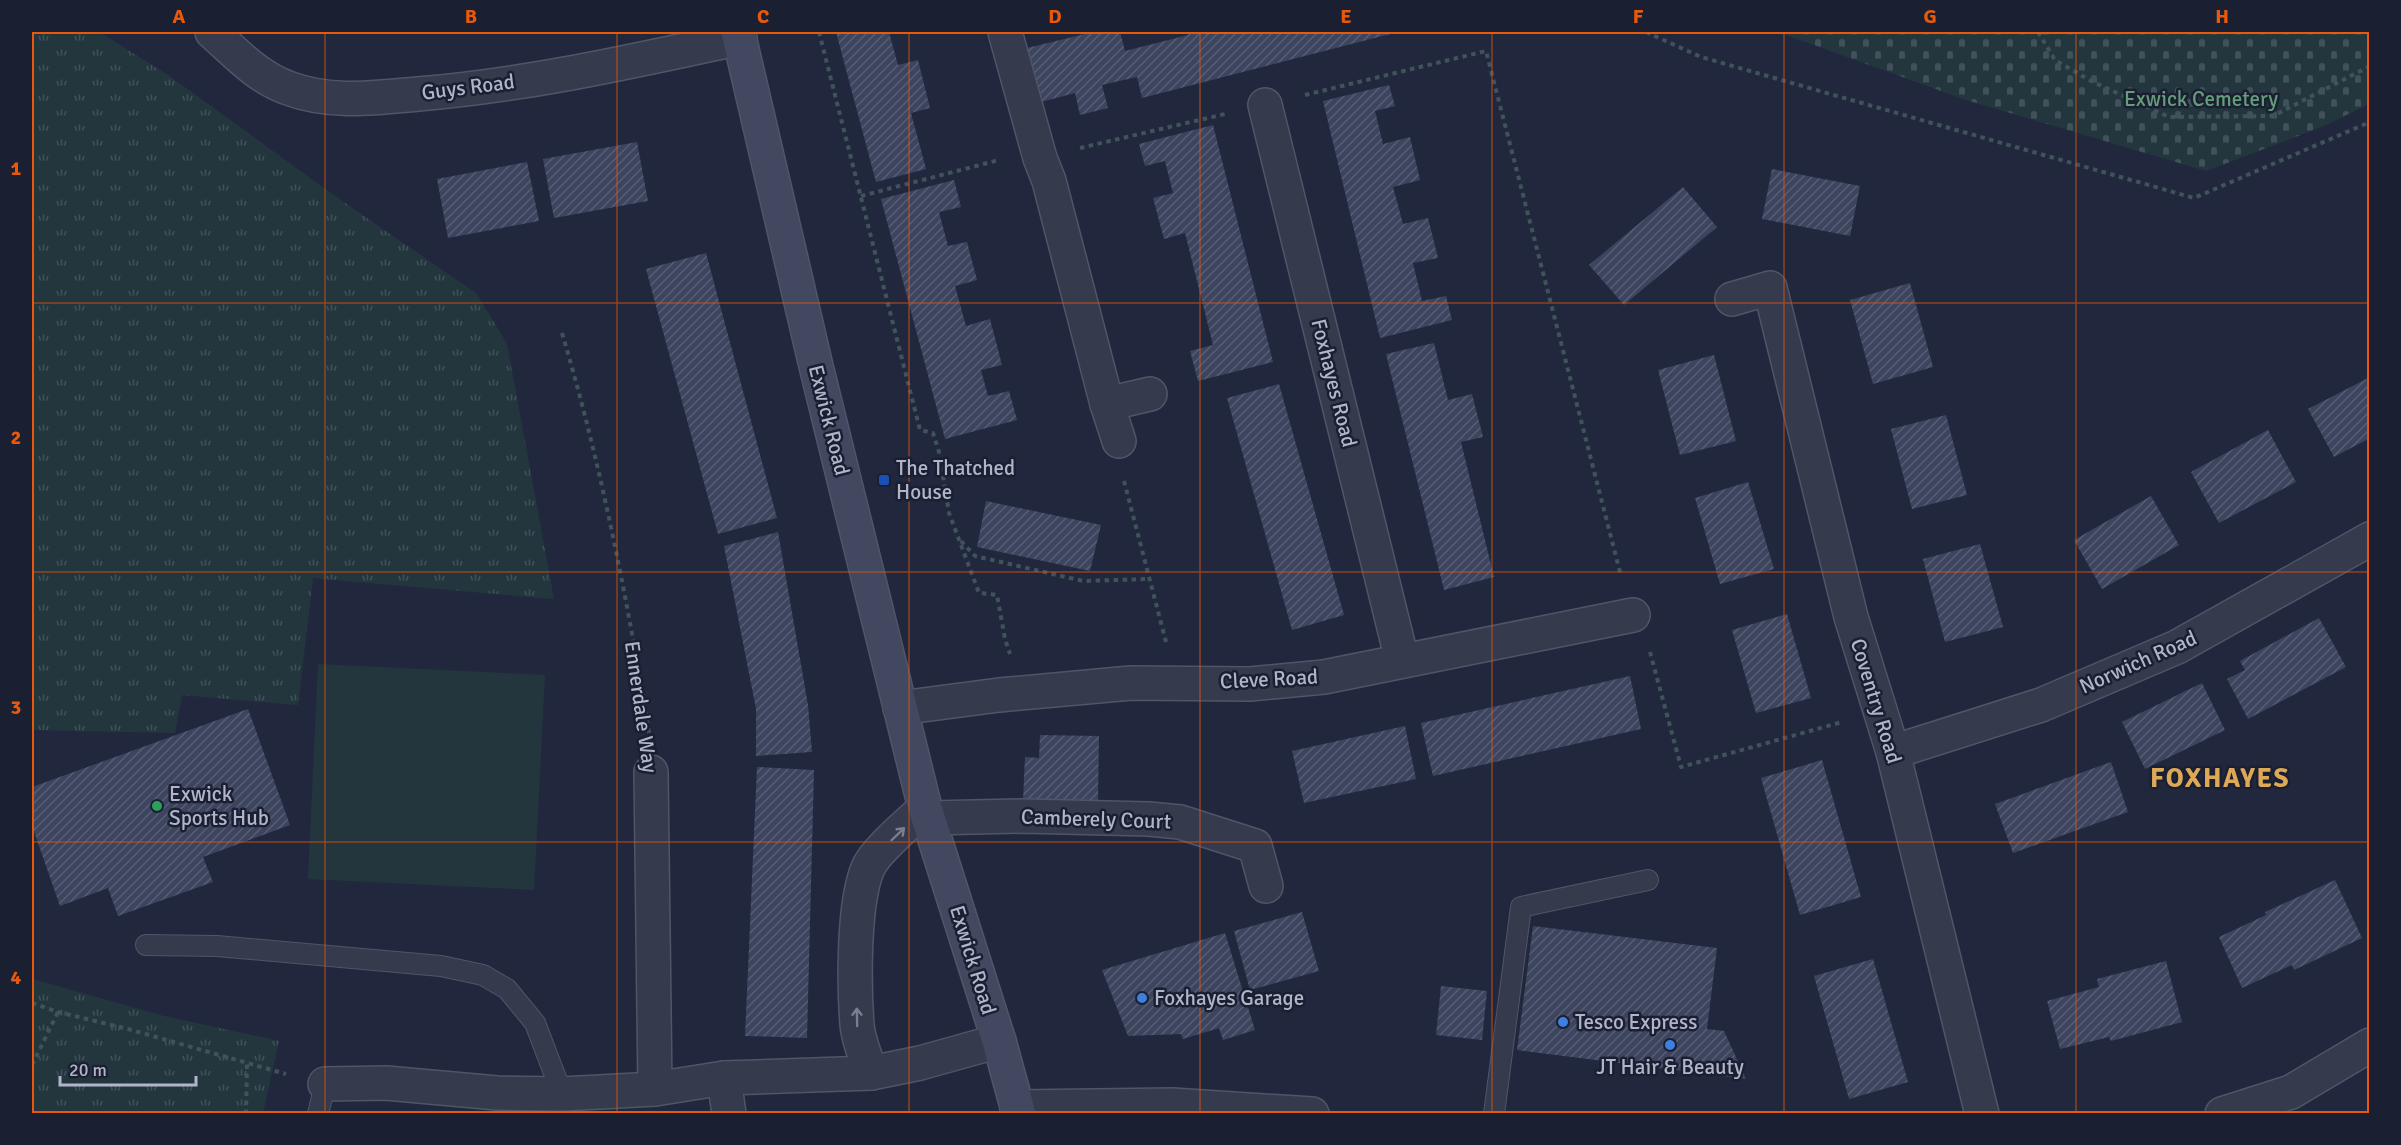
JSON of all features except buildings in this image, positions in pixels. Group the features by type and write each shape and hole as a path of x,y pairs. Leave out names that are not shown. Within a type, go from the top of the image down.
{"street":[{"name":"Guys Road","path":"212,32 255,72 287,88 329,99 366,99 454,91 600,68 739,35"},
{"path":"1005,32 1040,158 1049,181 1107,404 1119,441"},
{"name":"Exwick Road","path":"739,35 815,362 927,813 999,1041 1018,1110"},
{"name":"Foxhayes Road","path":"1265,105 1402,660"},
{"name":"Coventry Road","path":"1732,299 1784,285 1851,617 1893,752 1982,1113"},
{"path":"1107,404 1150,394"},
{"name":"Norwich Road","path":"1893,752 2041,705 2177,647 2370,539"},
{"name":"Cleve Road","path":"900,708 999,695 1131,683 1284,682 1324,677 1633,615"},
{"name":"Ennerdale Way","path":"651,772 655,1089"},
{"path":"871,1073 857,1026 856,939 861,894 868,866 891,841 927,813"},
{"name":"Camberely Court","path":"927,813 1149,819 1180,822 1255,846 1266,886"},
{"path":"322,1099 386,1083 497,1093 562,1094 655,1089 724,1078 871,1073 920,1063 999,1041"},
{"path":"2222,1113 2296,1102 2370,1045"},
{"path":"724,1078 729,1113"},
{"path":"1018,1110 1173,1109 1312,1113"}],"lane":[{"path":"1494,1113 1521,907 1648,880"},
{"path":"146,945 217,946 441,966 483,975 507,989 535,1023 562,1094"}],"path":[{"path":"819,32 920,430 933,433 939,452 949,513 979,593 997,595 1005,639"},
{"path":"1646,32 1701,57 2194,198 2370,122"},
{"path":"2038,32 2055,60 2091,81 2169,117 2273,116 2370,66"},
{"path":"861,196 1004,159 1040,158 1486,51 1615,556"},
{"name":"Ennerdale Way","path":"562,333 584,406 619,560 648,731 651,772"},
{"path":"1119,441 1121,466 1162,626"},
{"path":"958,538 975,556 1083,581 1149,579"},
{"path":"1633,615 1644,632 1681,767 1881,712"},
{"path":"32,1003 248,1064 246,1113"},
{"path":"32,1065 58,1012"}],"green space":[{"path":"32,32 99,32 168,75 335,196 477,294 507,344 554,599 313,578 298,705 182,695 175,733 34,730 32,740"},
{"name":"Exwick Cemetery","path":"1778,32 2369,32 2369,104 2324,126 2206,171 1966,100"},
{"path":"318,664 545,675 534,890 308,879"},
{"path":"32,979 164,1016 279,1041 263,1113 32,1113"}],"place":[{"name":"The Thatched House","path":"884,480"},
{"name":"Exwick Sports Hub","path":"157,806"},
{"name":"Foxhayes Garage","path":"1142,998"},
{"name":"Tesco Express","path":"1563,1022"},
{"name":"JT Hair & Beauty","path":"1670,1045"}],"district":[{"name":"FOXHAYES","path":"2220,778"}]}
